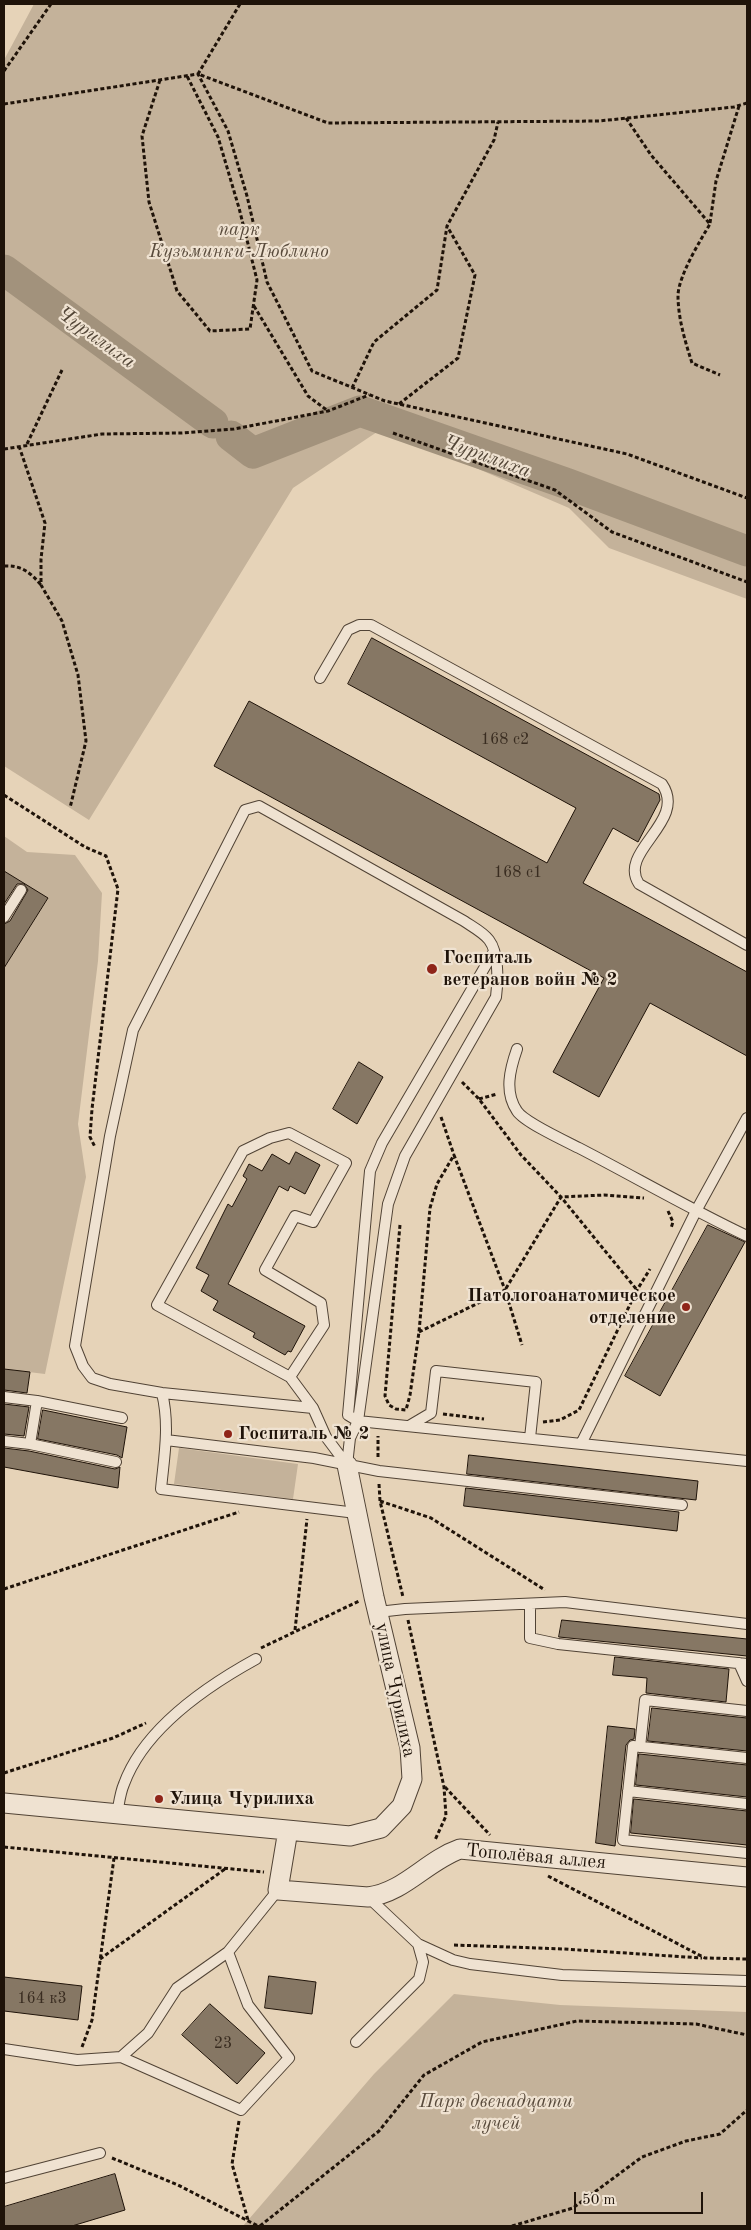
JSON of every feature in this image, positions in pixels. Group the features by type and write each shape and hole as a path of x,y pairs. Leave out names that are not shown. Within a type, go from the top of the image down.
{"street":[{"name":"улица Чурилиха","path":"4,1803 350,1836 381,1828 402,1806 412,1779 410,1748 378,1612 347,1465"},
{"path":"279,1882 288,1830"},
{"name":"Тополёвая аллея","path":"279,1882 368,1897 393,1891 449,1853 460,1849 747,1877"}],"lane":[{"path":"320,678 348,630 359,625 370,625 662,784 668,796 668,811 635,862 636,880 639,884 747,945"},
{"path":"313,1408 162,1393 92,1378 83,1366 75,1346 110,1136 133,1030 245,810 260,806 455,916 489,940 499,977 496,997 405,1156 388,1204 358,1421 350,1438 347,1465"},
{"path":"4,917 21,890"},
{"path":"494,953 382,1142 370,1171 348,1415 358,1421 747,1460"},
{"path":"516,1049 509,1084 511,1101 518,1113 544,1130 747,1236"},
{"path":"581,1444 696,1211 747,1118"},
{"path":"290,1377 324,1325 321,1303 266,1270 295,1216 313,1222 346,1163 289,1133 270,1138 243,1151 157,1305 290,1377 313,1408 326,1437 347,1465"},
{"path":"409,1426 431,1413 436,1371 536,1382 530,1438"},
{"path":"162,1393 167,1413 160,1489 356,1513"},
{"path":"4,1397 37,1400 122,1418"},
{"path":"30,1444 37,1400"},
{"path":"166,1440 314,1458 379,1471 682,1505"},
{"path":"4,1441 30,1444 116,1462"},
{"path":"378,1612 405,1609 565,1602 747,1624"},
{"path":"530,1604 530,1638 558,1644 743,1663 747,1681"},
{"path":"116,1814 124,1784 135,1762 151,1740 171,1719 204,1691 256,1659"},
{"path":"640,1747 645,1700 747,1711"},
{"path":"747,1758 633,1746 623,1840 747,1853"},
{"path":"628,1791 747,1804"},
{"path":"121,2057 148,2033 177,1988 228,1952 279,1882"},
{"path":"368,1897 418,1944 452,1960 470,1964 562,1974 747,1982"},
{"path":"356,2042 419,1979 423,1962 418,1944"},
{"path":"4,2049 77,2060 121,2057 241,2110 289,2058 248,2005 228,1952"},
{"path":"4,2178 100,2152"}],"path":[{"path":"4,71 50,4"},
{"path":"198,74 240,4"},
{"path":"198,74 228,132 247,196 267,282 312,371 352,388 399,404 627,454 747,498"},
{"path":"4,104 198,74 328,123 599,121 739,106 747,103"},
{"path":"160,80 142,136 149,202 177,291 210,330 250,329 257,280 239,208 218,137 186,76"},
{"path":"720,375 692,363 682,330 678,293 686,268 710,224 716,181 739,106"},
{"path":"626,118 651,155 710,224"},
{"path":"352,388 374,342 437,290 447,226 494,140 498,122"},
{"path":"399,404 458,358 475,275 447,226"},
{"path":"253,306 308,396 328,411"},
{"path":"27,445 62,370"},
{"path":"4,449 102,434 181,434 234,429 328,411 369,394"},
{"path":"393,432 555,490 612,532 747,582"},
{"path":"19,446 19,452 45,523 40,559 41,585"},
{"path":"4,566 14,566 30,572 41,585 62,621 78,675 86,741 70,808"},
{"path":"4,795 84,847 106,856 118,889 90,1137 105,1168"},
{"path":"459,1079 479,1099 521,1155 561,1198 638,1290"},
{"path":"435,1122 440,1114 505,1290 522,1345"},
{"path":"406,1410 419,1332 430,1208 437,1184 454,1154"},
{"path":"561,1198 604,1194 648,1198"},
{"path":"419,1332 505,1290 561,1198"},
{"path":"400,1224 385,1396 389,1405 396,1409 486,1419"},
{"path":"531,1424 560,1420 579,1410 638,1290 652,1267"},
{"path":"389,1405 377,1440 380,1501 444,1787 446,1816 436,1840 430,1846"},
{"path":"380,1501 431,1518 565,1602"},
{"path":"4,1589 247,1510"},
{"path":"295,1630 307,1517 298,1516"},
{"path":"4,1773 113,1738 154,1720"},
{"path":"444,1787 486,1829 505,1852"},
{"path":"4,1847 225,1869 279,1882"},
{"path":"77,2060 92,2020 114,1858"},
{"path":"100,1959 225,1869"},
{"path":"547,1875 705,1958"},
{"path":"447,1945 564,1949 705,1958 747,1958"},
{"path":"100,2152 178,2185 259,2226 379,2131 424,2076 482,2042 578,2021 696,2024 747,2035"},
{"path":"241,2110 232,2164 248,2220"},
{"path":"512,2226 573,2208 642,2157 686,2142 720,2134 747,2110"}],"green space":[{"name":"парк Кузьминки-Люблино","path":"34,4 747,4 747,599 609,548 569,508 383,428 293,488 89,820 4,766 4,60"},
{"path":"4,836 27,852 75,855 102,893 98,961 78,1124 86,1177 45,1374 4,1369 4,968 48,899 4,871"},
{"path":"179,1448 298,1464 293,1499 174,1484"},
{"name":"Парк двенадцати лучей","path":"454,1994 560,2005 747,2012 747,2226 243,2226 374,2074"}],"building":[{"path":"372,638 659,794 660,800 638,842 613,828 583,883 747,972 747,1056 650,1003 599,1097 553,1072 604,978 214,766 249,701 547,863 576,808 348,684"},
{"path":"4,871 48,898 4,968 4,924 10,921 28,890 24,884 17,884 4,904"},
{"path":"359,1062 383,1077 357,1124 333,1109"},
{"path":"296,1152 320,1165 305,1194 290,1186 288,1191 279,1186 228,1284 305,1326 291,1352 288,1351 285,1355 253,1337 255,1333 213,1310 218,1301 201,1291 209,1275 196,1268 228,1204 232,1207 247,1179 243,1176 249,1164 262,1171 272,1154 289,1164"},
{"name":"Патологоанатомическое отделение","path":"708,1225 745,1242 660,1396 625,1376"},
{"path":"4,1369 30,1372 27,1393 4,1390"},
{"path":"4,1404 29,1407 24,1436 4,1434"},
{"path":"43,1410 127,1427 122,1458 117,1455 38,1439"},
{"path":"4,1448 29,1451 115,1469 120,1467 118,1488 4,1467"},
{"path":"469,1455 698,1481 696,1500 467,1474"},
{"path":"466,1488 679,1512 677,1531 464,1506"},
{"path":"562,1620 747,1639 747,1656 559,1637"},
{"path":"615,1657 729,1669 726,1702 646,1693 647,1678 613,1675"},
{"path":"652,1708 747,1718 747,1751 648,1741"},
{"path":"608,1726 635,1729 634,1739 630,1740 626,1745 615,1846 596,1843"},
{"path":"639,1754 747,1765 747,1797 636,1785"},
{"path":"634,1799 747,1811 747,1845 631,1833"},
{"path":"269,1976 316,1982 312,2014 265,2008"},
{"path":"4,1977 82,1986 78,2020 4,2011"},
{"path":"210,2004 265,2053 237,2084 182,2035"},
{"path":"115,2174 125,2210 72,2226 4,2226 4,2207"}],"waterway":[{"name":"Чурилиха","path":"4,270 213,423"},
{"name":"Чурилиха","path":"231,436 253,453 360,411 568,484 747,551"}],"place":[{"name":"Госпиталь ветеранов войн № 2","path":"432,969"},
{"name":"Патологоанатомическое отделение","path":"686,1307"},
{"name":"Госпиталь № 2","path":"228,1434"},
{"name":"Улица Чурилиха","path":"159,1799"}]}
